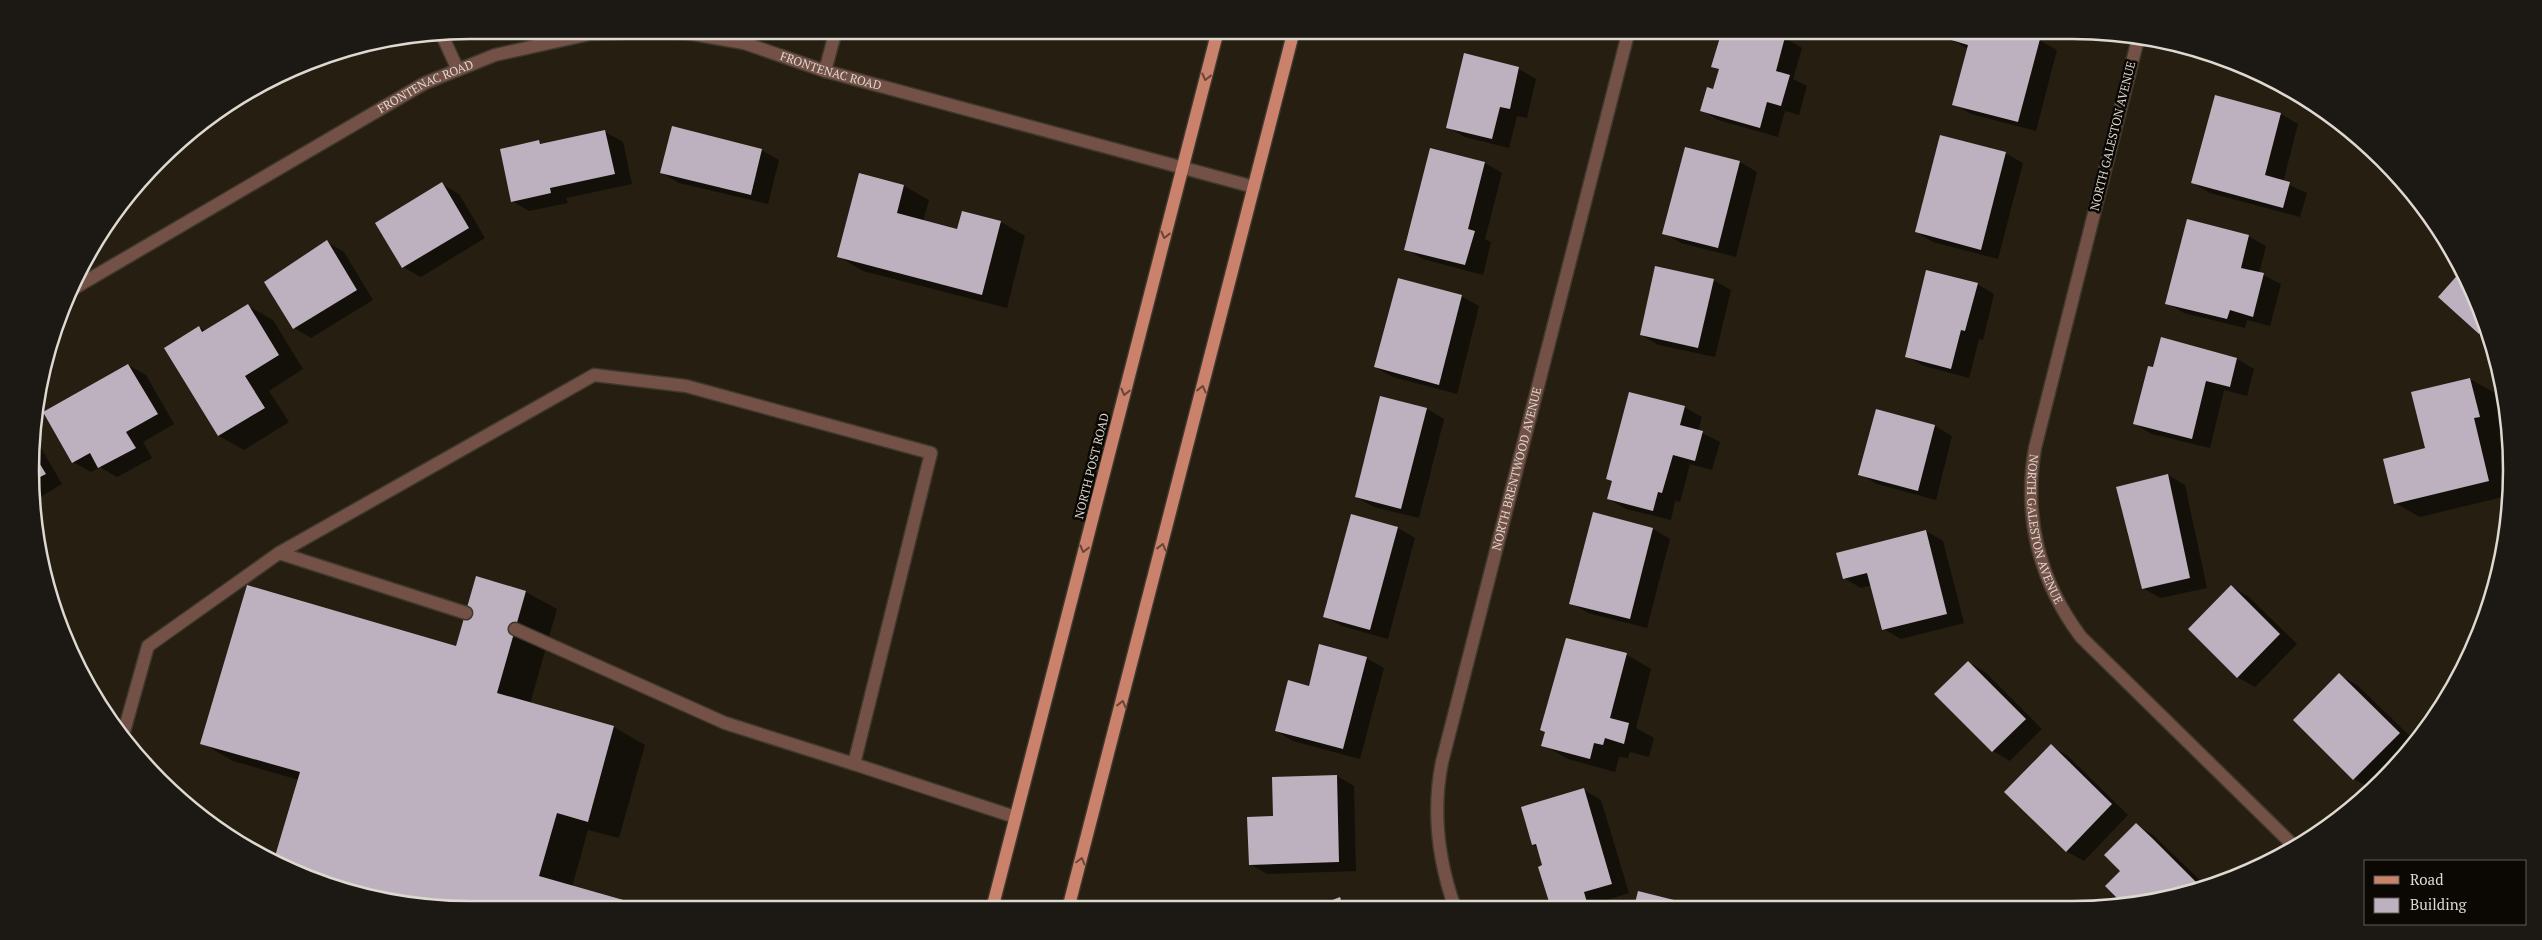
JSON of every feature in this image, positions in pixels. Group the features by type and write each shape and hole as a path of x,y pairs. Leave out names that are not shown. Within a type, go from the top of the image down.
{"main road":[{"name":"NORTH POST ROAD","path":"994,901 1216,39"},
{"path":"1070,901 1292,39"}],"street":[{"name":"FRONTENAC ROAD","path":"81,284 425,83 495,55 566,39"},
{"name":"FRONTENAC ROAD","path":"721,39 744,43 825,71 1254,187"},
{"path":"825,71 834,39"},
{"name":"NORTH BRENTWOOD AVENUE","path":"1453,901 1444,876 1438,837 1437,799 1442,762 1627,39"},
{"path":"444,40 458,70"},
{"name":"NORTH GALESTON AVENUE","path":"2137,44 2038,430 2031,469 2033,529 2036,549 2069,621 2081,637 2290,842"},
{"path":"125,729 148,646 279,553 594,375 686,386 931,453 854,764"},
{"path":"279,553 466,613"},
{"path":"515,629 725,723 1015,817"}],"building":[{"path":"1719,39 1784,39 1776,71 1790,75 1781,106 1767,102 1760,128 1700,111 1707,87 1713,89 1719,69 1711,67"},
{"path":"1948,39 2040,39 2018,122 1952,105 1968,45"},
{"path":"1464,53 1519,67 1510,109 1500,107 1492,139 1446,128"},
{"path":"2215,95 2281,113 2265,175 2290,182 2283,208 2191,183"},
{"path":"672,126 762,149 751,195 660,173"},
{"path":"605,130 615,174 550,188 551,193 511,202 500,149 539,140 540,144"},
{"path":"1940,135 2006,152 1981,250 1915,232"},
{"path":"1685,147 1740,161 1718,248 1662,234"},
{"path":"1430,148 1485,162 1468,229 1475,231 1465,265 1404,250"},
{"path":"859,173 904,185 897,213 957,229 962,211 1001,221 982,295 837,257"},
{"path":"442,182 469,228 402,268 375,223"},
{"path":"2187,219 2249,235 2241,268 2264,273 2253,317 2230,310 2227,319 2165,304"},
{"path":"327,240 357,290 293,329 264,282"},
{"path":"1655,266 1714,279 1698,348 1640,335"},
{"path":"1926,270 1978,283 1965,331 1961,330 1951,369 1905,357"},
{"path":"2457,276 2480,331 2479,334 2438,297"},
{"path":"1398,278 1462,295 1439,385 1374,367"},
{"path":"248,304 279,355 245,376 265,408 218,436 164,348 199,326 202,332"},
{"path":"2161,337 2237,358 2230,387 2206,381 2192,439 2133,424 2148,366 2153,367"},
{"path":"128,364 158,414 126,432 136,448 98,468 90,453 72,463 43,412"},
{"path":"2470,378 2480,417 2474,418 2489,481 2394,504 2383,459 2425,448 2411,392"},
{"path":"1629,392 1685,406 1680,425 1703,431 1695,461 1673,455 1662,493 1658,492 1653,511 1607,499 1612,481 1606,479"},
{"path":"1380,396 1427,408 1401,509 1355,497"},
{"path":"1876,409 1935,425 1918,491 1858,475"},
{"path":"39,463 46,474 39,477"},
{"path":"2168,474 2190,578 2142,589 2116,487"},
{"path":"1593,512 1653,528 1630,619 1569,604"},
{"path":"1351,514 1398,527 1370,630 1323,617"},
{"path":"1926,530 1947,614 1882,630 1867,573 1843,579 1836,553"},
{"path":"476,576 526,591 497,693 614,726 588,822 557,813 539,876 627,901 470,901 414,898 358,887 331,878 275,855 300,772 200,744 247,585 456,646"},
{"path":"2231,585 2280,634 2237,678 2188,629"},
{"path":"1566,638 1627,653 1610,718 1629,723 1624,744 1605,738 1603,745 1594,743 1590,759 1541,746 1545,732 1540,730"},
{"path":"1319,644 1367,657 1343,749 1275,731 1288,680 1309,686"},
{"path":"1968,661 2026,719 1992,752 1934,694"},
{"path":"2339,673 2400,733 2353,780 2293,720"},
{"path":"2051,744 2112,804 2066,852 2004,792"},
{"path":"1337,775 1339,862 1249,865 1247,817 1273,816 1272,777"},
{"path":"1584,788 1612,884 1584,892 1587,901 1549,901 1538,867 1542,865 1536,844 1532,845 1521,807"},
{"path":"2136,823 2197,883 2156,893 2118,899 2105,886 2120,871 2104,855"},
{"path":"1638,891 1678,901 1636,901"},
{"path":"1340,897 1341,901 1330,901"}]}
